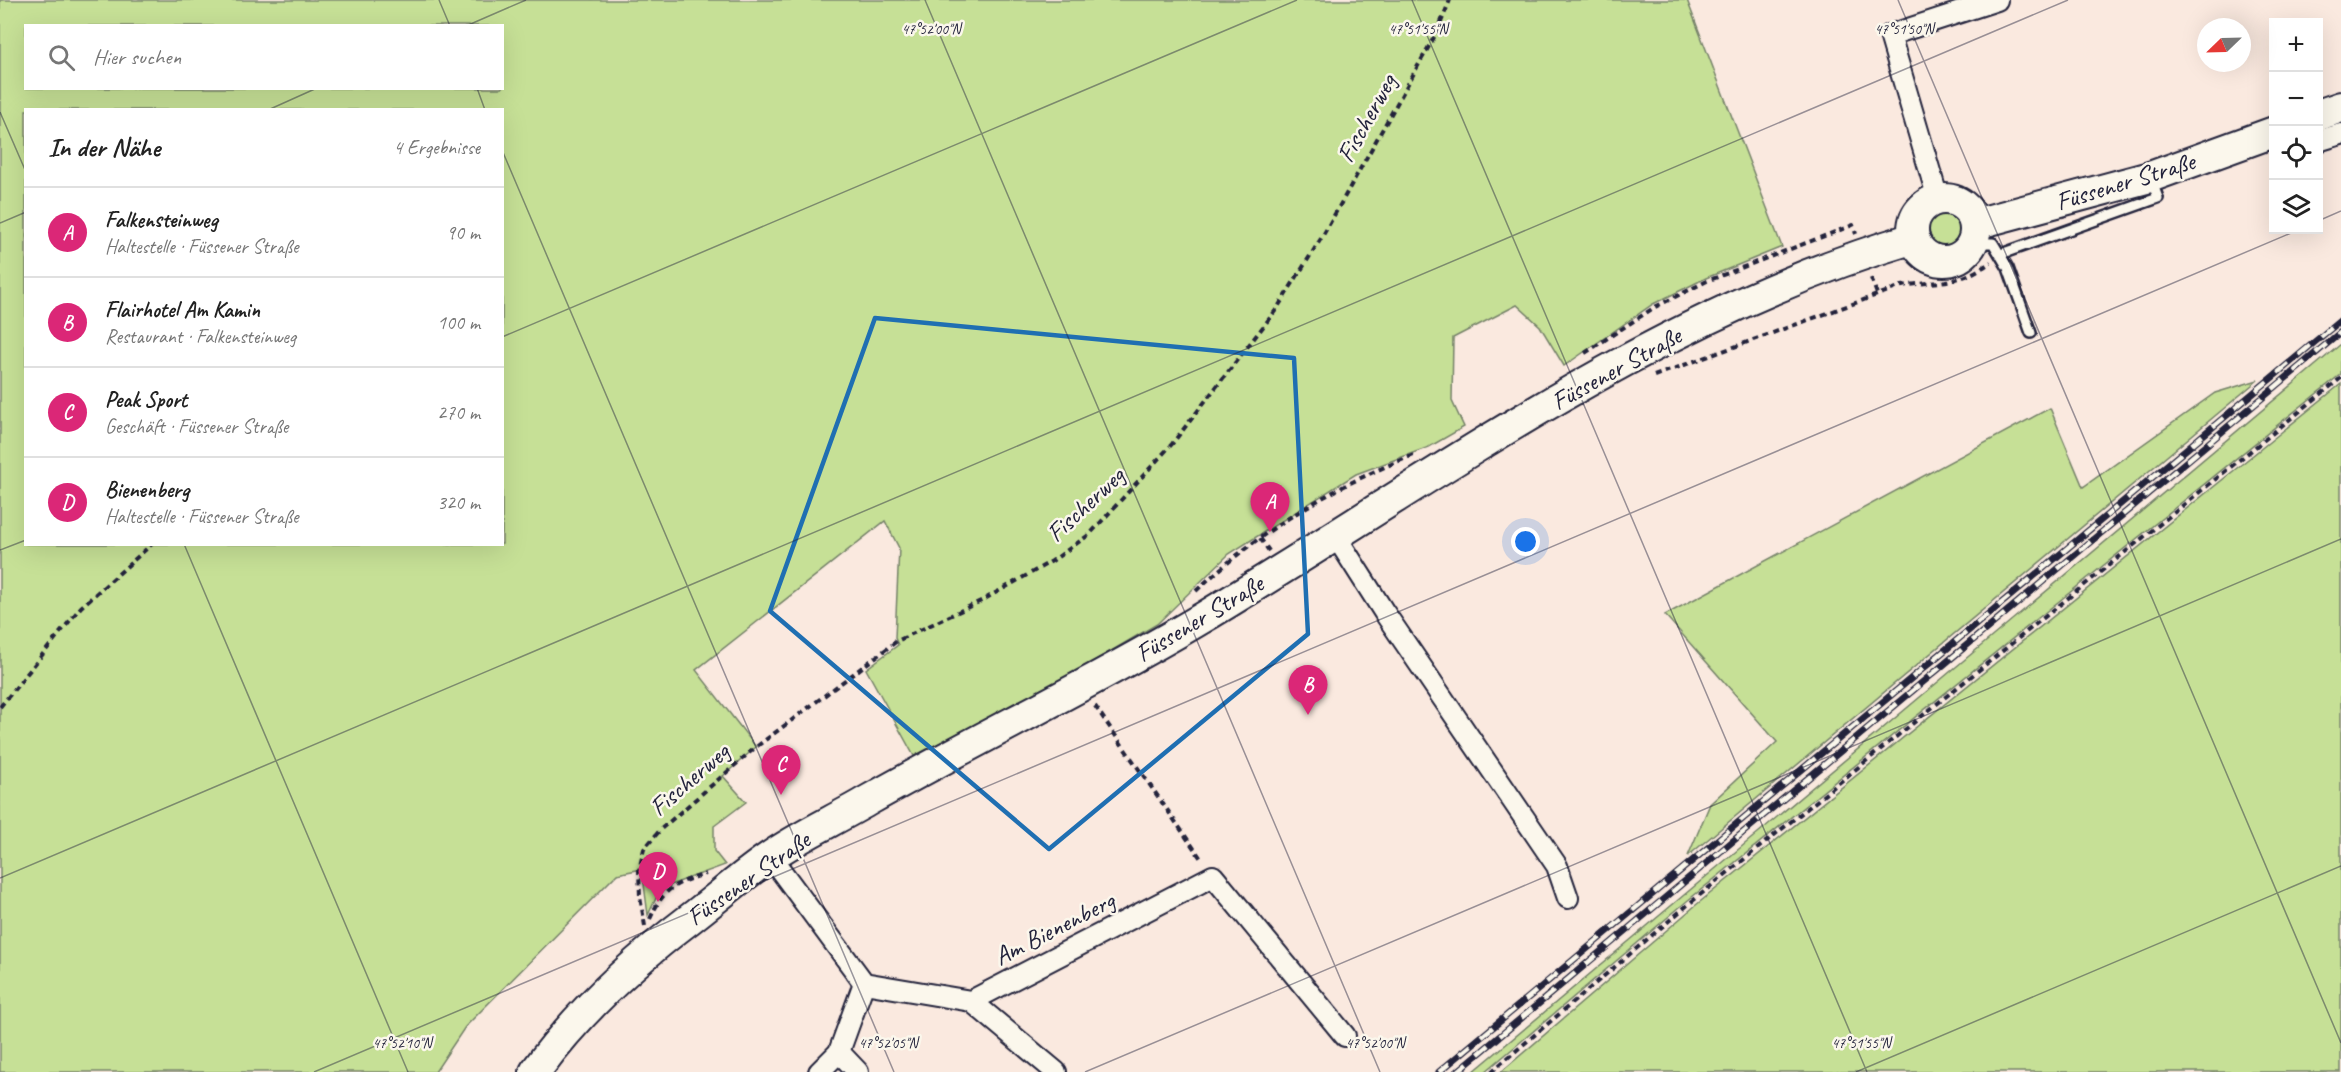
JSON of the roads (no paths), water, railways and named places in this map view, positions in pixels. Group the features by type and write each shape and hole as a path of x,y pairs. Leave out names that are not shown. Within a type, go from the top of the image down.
{"main road":[{"path":"2323,114 2341,107"},
{"name":"Füssener Straße","path":"535,1072 555,1045 598,998 652,947 770,856 926,767 1082,687 1202,618 1613,367 1792,278 1914,238 1925,255 1944,262 1963,255 1973,236 2154,188 2269,134"},
{"path":"1914,238 1915,218 1920,209 1938,199 1958,201 1972,215 1973,236"}],"street":[{"path":"1938,199 1890,36 1996,0"},
{"path":"2323,140 2341,134"},
{"path":"1335,535 1384,612 1557,866 1568,898"},
{"path":"770,856 864,983 970,1001 1056,1072"},
{"name":"Am Bienenberg","path":"970,1001 1213,876 1346,1036"},
{"path":"819,1072 839,1052 864,983"},
{"path":"839,1052 858,1072"}],"lane":[{"path":"2001,254 2154,188"},
{"path":"1973,236 1985,243 1994,243 2001,254 2031,333"}],"railway":[{"path":"1439,1072 2341,320"},
{"path":"1457,1072 2341,332"}],"place":[{"name":"Falkensteinweg","path":"1270,532"},
{"name":"Flairhotel Am Kamin","path":"1308,715"},
{"name":"Peak Sport","path":"781,795"},
{"name":"Bienenberg","path":"658,902"}]}
